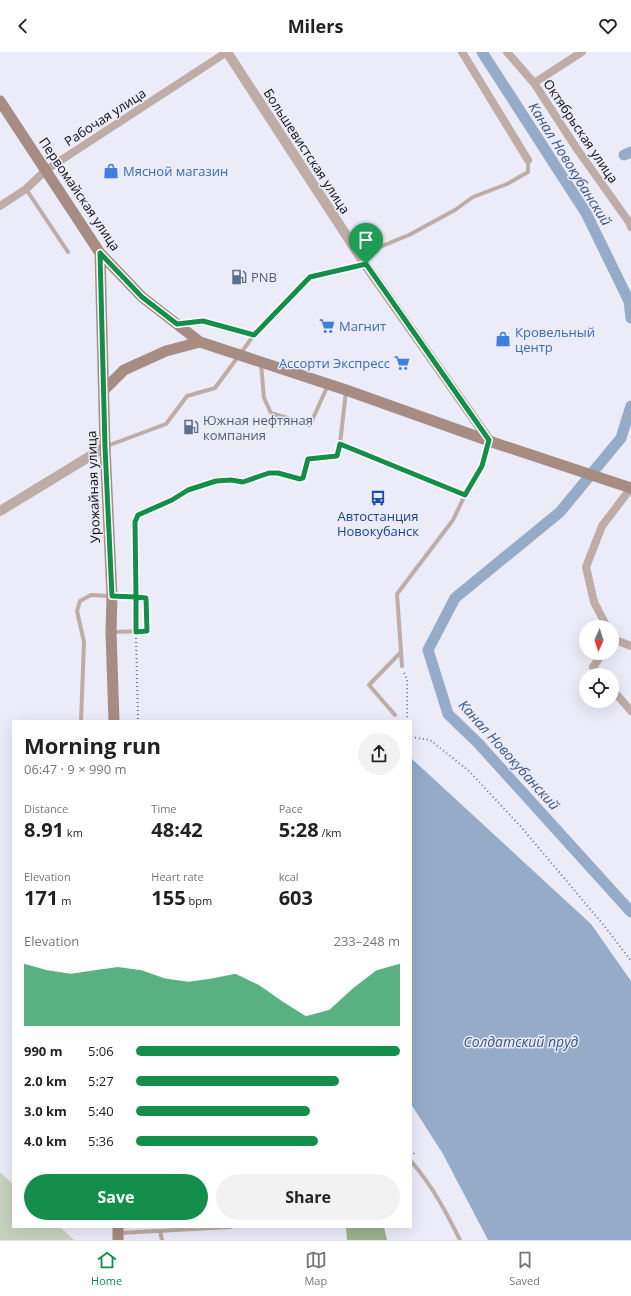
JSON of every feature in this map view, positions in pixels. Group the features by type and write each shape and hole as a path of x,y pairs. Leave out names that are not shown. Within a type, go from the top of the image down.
{"main road":[{"name":"Первомайская улица","path":"0,101 100,253 142,297 200,342 346,390 631,488"},
{"name":"Урожайная улица","path":"100,253 105,447 112,596 111,632 114,720"},
{"path":"104,390 124,370 166,351 200,342"}],"street":[{"name":"Рабочая улица","path":"0,206 26,189 46,170 227,52"},
{"name":"Большевистская улица","path":"227,52 363,260 489,440"},
{"path":"462,52 528,160"},
{"name":"Октябрьская улица","path":"507,52 534,82 631,227"},
{"path":"534,82 582,52"},
{"path":"0,511 105,447"},
{"path":"603,620 594,602 586,567 602,526 631,488"},
{"path":"619,642 631,646"},
{"path":"619,697 631,711"}],"lane":[{"path":"105,447 166,424 187,396 216,388 254,335 310,277 363,260 455,210 472,197 507,184 528,172 528,160"},
{"path":"26,189 68,252"},
{"path":"177,324 203,321 254,335"},
{"path":"260,361 264,398 271,413 310,425 328,384"},
{"path":"346,390 340,444 465,495"},
{"path":"402,666 396,594 453,520 465,495 482,466 489,440"},
{"path":"81,720 84,642 77,611 80,601 91,595 146,598 147,631 111,632"},
{"path":"395,715 369,685 401,652"},
{"path":"412,1162 426,1179 440,1201 460,1240"},
{"path":"118,1233 213,1228"},
{"path":"160,1231 162,1240"}],"path":[{"path":"138,720 135,522 138,515 172,500 188,490 216,481 231,480 243,482 269,473 278,473 300,479 303,478 308,459 337,456 340,444"},
{"path":"402,666 407,679 407,720"},
{"path":"412,737 430,740 468,771 522,828 606,928 631,961"}],"green space":[{"path":"0,1172 12,1183 12,1228 61,1228 74,1240 0,1240"},
{"path":"346,1228 384,1228 387,1240 347,1240"}],"water":[{"name":"Солдатский пруд","path":"412,759 591,924 631,981 631,1240 488,1240 443,1154 412,1106"}],"waterway":[{"name":"Канал Новокубанский","path":"482,52 586,213 629,301 631,318"},
{"path":"624,155 631,152"},
{"name":"Канал Новокубанский","path":"631,406 621,438 560,512 455,598 428,650 448,714 478,743 631,912"}],"place":[{"name":"Мясной магазин","path":"111,171"},
{"name":"PNB","path":"239,277"},
{"name":"Магнит","path":"327,326"},
{"name":"Кровельный центр","path":"503,339"},
{"name":"Ассорти Экспресс","path":"402,363"},
{"name":"Южная нефтяная компания","path":"191,427"},
{"name":"Автостанция Новокубанск","path":"378,498"}],"route":[{"path":"366,264 310,277 254,335 203,321 177,324 142,297 100,253 105,447 112,596 136,597 136,632 147,631 146,598 136,597 135,522 138,515 157,508 188,490 216,481 231,480 243,482 269,473 278,473 300,479 303,478 308,459 337,456 340,444 465,495 482,466 489,440 366,264"}]}
